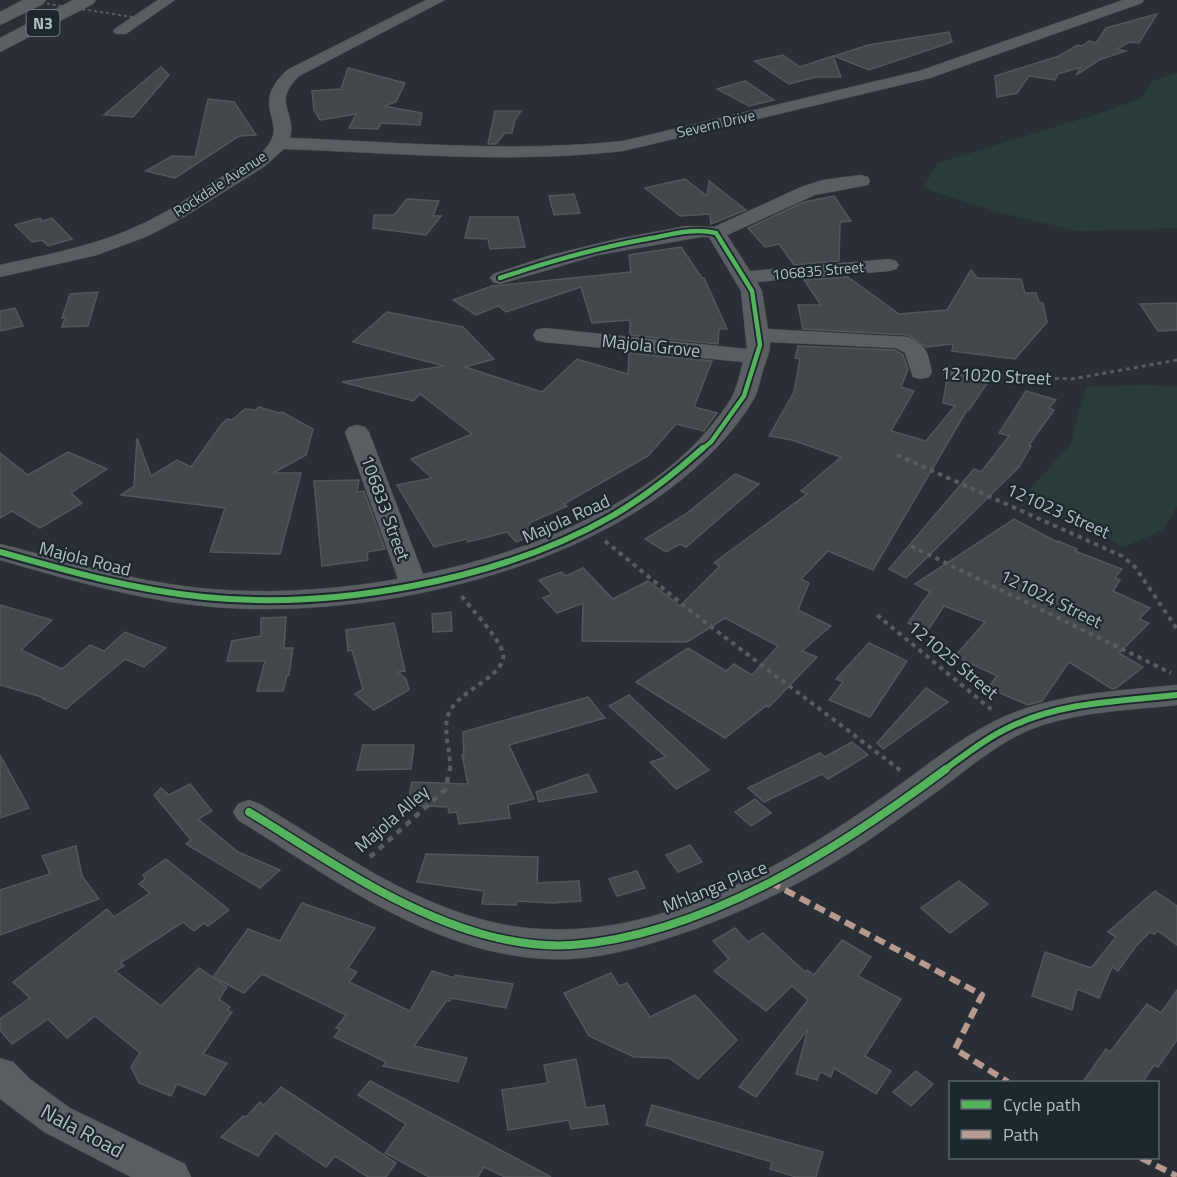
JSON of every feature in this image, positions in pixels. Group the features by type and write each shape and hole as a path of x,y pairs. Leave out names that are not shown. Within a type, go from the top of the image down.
{"highway":[{"name":"N3","path":"0,19 37,0"},
{"name":"N3","path":"0,46 87,0"}],"street":[{"path":"121,32 168,0"},
{"name":"Rockdale Avenue","path":"0,271 88,250 141,232 246,170 279,143 281,133 276,105 277,90 282,82 293,73 438,0"},
{"name":"Severn Drive","path":"279,143 521,155 590,151 623,146 924,75 1137,0"},
{"path":"500,278 612,244 685,232 716,233 808,191 823,186 861,182"},
{"name":"Majola Road","path":"0,552 136,588 175,595 220,599 303,598 413,584 447,577 503,563 590,529 637,503 674,476 707,445 733,413 750,386 760,346 747,277 716,233"},
{"name":"106835 Street","path":"747,277 889,265"},
{"name":"Majola Grove","path":"544,335 760,346"},
{"name":"121020 Street","path":"760,346 900,342 915,349 921,372"},
{"name":"106833 Street","path":"357,432 413,584"},
{"name":"Mhlanga Place","path":"249,812 400,900 471,931 524,942 571,945 626,936 692,915 770,882 818,856 922,787 976,747 1011,726 1052,711 1177,695"},
{"name":"Nala Road","path":"0,1074 33,1105 70,1127 171,1177"}],"path":[{"path":"23,0 139,18"}],"green space":[{"path":"1177,73 1177,228 1078,231 998,212 923,188 938,163 1142,98 1152,81"},
{"path":"1145,385 1177,387 1177,506 1163,530 1124,547 1022,498 1071,444 1086,387"}],"building":[{"path":"1157,14 1139,43 1129,42 1117,49 1126,51 1099,60 1076,75 1081,67 1058,74 1055,80 1029,76 1017,93 997,97 995,76 1059,56 1089,41 1096,43 1106,28"},
{"path":"949,32 952,42 869,70 834,56 868,45"},
{"path":"783,55 800,67 833,56 841,77 816,77 789,84 755,61"},
{"path":"161,67 169,75 133,117 104,115"},
{"path":"348,68 405,83 396,102 384,106 422,113 420,125 381,123 378,129 349,128 356,114 320,120 314,110 312,91 341,89"},
{"path":"745,81 774,100 749,106 717,89"},
{"path":"208,99 234,102 256,135 239,136 175,178 146,171 172,156 195,157"},
{"path":"495,111 521,111 515,120 512,133 505,133 496,144 488,144"},
{"path":"685,179 707,196 709,181 746,210 711,224 710,214 680,216 645,188"},
{"path":"574,194 580,213 554,215 549,196"},
{"path":"834,196 851,221 840,222 839,261 794,265 779,244 765,247 748,228 804,202"},
{"path":"407,199 439,201 433,216 441,216 426,235 373,228 374,215 394,215"},
{"path":"470,217 518,217 525,247 490,249 488,239 465,238"},
{"path":"40,218 42,221 52,218 72,239 48,246 42,240 32,242 15,225"},
{"path":"681,247 704,278 727,329 719,329 718,344 630,335 630,320 592,323 581,287 506,312 498,306 476,315 453,300 492,286 631,272 629,255"},
{"path":"971,270 977,278 1021,279 1025,293 1036,293 1039,302 1043,303 1047,322 1015,359 952,351 953,344 926,347 908,335 803,329 798,305 821,305 804,280 848,277 899,314 947,310"},
{"path":"98,292 88,326 62,327 65,318 62,318 70,294"},
{"path":"1177,303 1177,330 1158,331 1140,304"},
{"path":"15,308 23,326 0,331 0,311"},
{"path":"387,312 463,327 494,359 465,367 542,392 577,359 628,374 629,353 712,361 694,407 717,413 704,431 676,424 648,456 564,504 567,506 529,523 539,534 516,542 507,532 468,542 466,539 434,547 397,485 432,478 411,459 472,434 420,394 413,401 342,382 444,366 353,342"},
{"path":"798,346 895,350 903,355 908,369 901,387 914,391 891,431 926,441 955,406 943,403 949,366 990,379 967,410 873,570 828,551 801,579 809,583 798,610 831,626 802,651 817,657 769,707 766,706 725,738 636,682 688,648 726,671 734,664 752,675 778,646 725,618 687,642 582,641 583,603 557,613 543,598 552,594 539,580 561,572 566,576 583,568 613,599 648,581 680,606 720,566 714,563 807,494 801,491 841,457 792,440 769,436 794,392 800,359 795,358"},
{"path":"1026,391 1056,400 1049,408 1054,410 1029,445 1031,446 1019,467 906,578 889,569 974,469 981,472 1009,436 999,433"},
{"path":"259,407 282,412 313,429 306,455 273,473 301,473 280,554 210,552 225,508 121,495 134,486 137,438 151,476 177,460 191,467 227,419 232,420 245,409 256,410"},
{"path":"68,452 107,469 71,493 82,503 40,528 12,511 0,518 0,453 28,475"},
{"path":"735,474 759,484 686,547 680,544 666,552 645,539 686,514"},
{"path":"359,480 357,492 364,491 385,549 367,552 368,560 322,566 314,481"},
{"path":"1014,519 1057,542 1077,549 1075,551 1122,569 1115,578 1120,580 1113,591 1150,608 1139,619 1149,623 1119,653 1143,667 1116,688 1112,689 1069,662 1042,701 1028,705 988,688 997,676 955,656 985,622 944,606 928,630 908,623 930,592 915,584"},
{"path":"0,605 52,620 21,650 62,669 90,645 104,651 125,632 166,648 144,667 125,659 66,709 43,699 45,698 0,685"},
{"path":"451,612 452,631 433,632 432,614"},
{"path":"286,617 284,648 293,648 289,675 283,691 257,691 265,661 227,661 232,641 261,636 261,618"},
{"path":"394,623 405,671 398,672 406,679 409,690 374,710 355,694 363,689 352,650 348,651 346,630"},
{"path":"869,643 907,661 870,717 829,700 843,682 836,679"},
{"path":"926,688 948,702 883,749 877,743"},
{"path":"629,695 709,770 676,789 650,762 666,757 609,706"},
{"path":"588,697 605,718 509,745 534,799 508,805 510,818 459,824 457,812 449,813 448,807 407,805 412,782 468,784 462,755 464,755 463,732"},
{"path":"852,742 868,755 828,779 822,774 764,802 748,788 820,753 825,757"},
{"path":"363,745 414,745 411,769 357,770"},
{"path":"0,755 29,808 0,818"},
{"path":"588,774 597,792 539,802 536,792"},
{"path":"190,784 212,811 198,819 238,852 280,870 260,888 186,844 191,840 154,795 161,788 169,795"},
{"path":"755,799 771,813 751,826 735,812"},
{"path":"690,845 702,862 678,872 666,855"},
{"path":"76,846 82,876 99,899 0,935 0,890 50,874 42,856"},
{"path":"426,854 538,857 537,883 579,881 581,901 552,903 517,901 516,905 482,904 484,891 417,882"},
{"path":"166,859 229,910 208,926 204,923 194,931 183,922 120,963 124,966 115,971 161,1006 199,968 227,987 219,999 230,1007 227,1010 232,1012 203,1054 227,1063 205,1095 177,1084 171,1096 139,1083 131,1067 140,1053 95,1016 67,1038 48,1019 12,1044 0,1030 0,1019 30,998 13,982 107,909 114,917 150,893 139,884 145,879 143,875"},
{"path":"637,871 645,888 617,896 609,879"},
{"path":"959,881 988,904 950,933 921,908"},
{"path":"1155,891 1177,906 1177,945 1158,931 1154,934 1150,932 1136,946 1118,971 1112,967 1099,998 1077,989 1072,1010 1032,996 1045,952 1091,968 1116,937 1108,932"},
{"path":"302,903 375,928 348,968 357,972 349,982 410,1011 432,971 454,978 455,975 513,984 506,1008 451,998 450,1001 447,1000 414,1046 467,1058 458,1082 383,1066 386,1062 334,1037 340,1029 336,1028 346,1015 262,974 244,993 213,977 248,929 280,941"},
{"path":"735,928 748,942 763,933 805,972 807,970 814,975 842,940 871,957 858,976 901,999 865,1056 891,1071 876,1094 834,1068 831,1077 820,1072 817,1080 796,1074 808,1029 756,1097 739,1087 808,1000 792,986 766,1011 714,971 729,959 713,941"},
{"path":"611,973 619,986 627,983 650,1017 695,995 737,1040 698,1079 669,1058 634,1057 589,1036 564,993"},
{"path":"1177,990 1177,1040 1158,1067 1154,1065 1143,1081 1083,1081 1106,1049 1110,1052 1147,1004 1161,1013"},
{"path":"576,1059 586,1108 604,1105 608,1124 571,1129 569,1120 508,1130 502,1090 548,1083 544,1065"},
{"path":"916,1071 933,1084 911,1106 893,1092"},
{"path":"370,1081 551,1177 505,1177 484,1167 478,1177 429,1177 385,1153 406,1124 358,1095"},
{"path":"281,1087 396,1163 386,1177 368,1177 335,1156 326,1167 275,1133 258,1156 221,1137 243,1116 246,1117 260,1102 264,1105"},
{"path":"652,1105 823,1152 816,1177 796,1177 770,1169 772,1162 646,1125"}],"marked path":[{"path":"770,882 982,995 955,1049 1006,1081"},
{"path":"1143,1159 1177,1176"}],"cycle path":[{"path":"0,552 101,579 169,593 238,600 331,596 389,589 447,578 503,563 556,543 611,516 665,482 711,442 744,396 760,345 752,291 716,233 686,232 597,249 500,278"},
{"path":"249,812 384,892 470,930 520,942 559,945 601,942 632,935 697,914 760,887 816,858 930,781 975,747 1011,726 1072,707 1177,695"}]}
